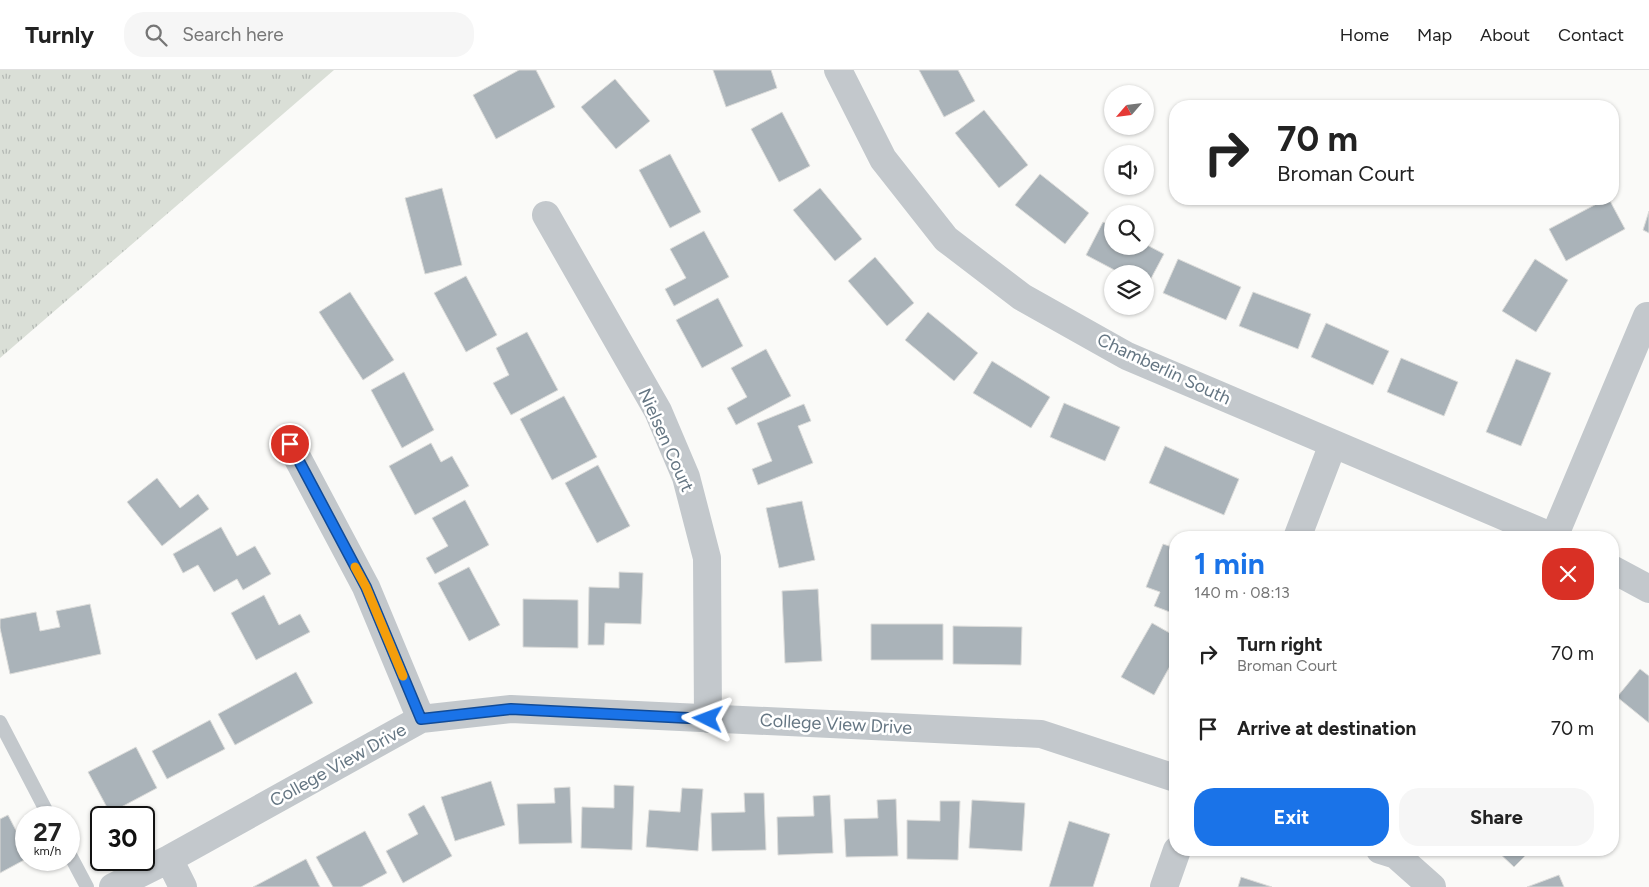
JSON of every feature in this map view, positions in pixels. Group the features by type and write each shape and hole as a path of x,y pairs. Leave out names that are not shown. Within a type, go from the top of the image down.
{"street":[{"name":"Chamberlin South","path":"838,70 883,159 946,239 1022,296 1128,356 1541,531"},
{"name":"Nielsen Court","path":"546,216 658,411 686,476 707,558 708,719"},
{"path":"1557,531 1647,316"},
{"path":"290,444 366,587 421,719"},
{"path":"1300,531 1333,444"},
{"path":"1619,573 1649,589"},
{"name":"College View Drive","path":"113,887 169,859 421,719 511,709 1040,734 1169,776"},
{"path":"1164,887 1175,856"},
{"path":"1397,856 1432,887"},
{"path":"169,859 183,887"}],"lane":[{"path":"0,722 44,806"},
{"path":"78,871 86,887"}],"green space":[{"path":"0,70 334,70 0,358"}],"building":[{"path":"519,70 536,70 555,107 496,139 473,95"},
{"path":"713,70 771,70 777,88 726,107"},
{"path":"919,70 958,70 975,101 944,117"},
{"path":"615,79 650,121 616,149 581,107"},
{"path":"984,110 1028,165 999,188 955,133"},
{"path":"782,112 810,166 779,182 751,129"},
{"path":"670,154 701,212 670,228 639,170"},
{"path":"1040,174 1089,213 1065,244 1015,205"},
{"path":"442,188 462,265 425,274 405,198"},
{"path":"820,188 862,239 835,261 793,210"},
{"path":"1595,205 1612,205 1625,229 1566,261 1549,229"},
{"path":"1649,211 1649,233 1643,230"},
{"path":"1103,222 1104,255 1154,255 1154,249 1164,254 1154,273 1154,265 1105,265 1086,255"},
{"path":"704,231 729,277 674,306 665,289 686,278 670,249"},
{"path":"875,257 914,303 887,326 848,281"},
{"path":"1178,259 1241,287 1226,320 1163,293"},
{"path":"1535,259 1568,280 1536,332 1502,311"},
{"path":"466,276 497,335 466,352 434,293"},
{"path":"350,292 394,360 363,380 319,312"},
{"path":"1253,292 1311,314 1298,349 1239,326"},
{"path":"718,298 743,346 702,368 676,320"},
{"path":"928,312 978,353 954,381 905,340"},
{"path":"1326,323 1389,351 1373,385 1311,357"},
{"path":"527,332 558,390 511,415 493,383 509,375 496,348"},
{"path":"766,349 791,396 736,425 727,408 747,397 731,368"},
{"path":"1401,358 1458,382 1444,416 1387,392"},
{"path":"1516,359 1551,373 1521,446 1486,432"},
{"path":"992,361 1050,397 1031,428 973,393"},
{"path":"404,372 434,430 402,448 371,390"},
{"path":"564,396 597,457 552,480 520,419"},
{"path":"1064,403 1120,427 1105,461 1050,437"},
{"path":"804,404 811,421 798,426 813,463 758,485 752,469 772,461 757,423"},
{"path":"431,443 441,462 452,456 469,486 415,515 389,466"},
{"path":"1165,446 1239,479 1224,515 1149,483"},
{"path":"598,465 630,526 597,543 565,483"},
{"path":"157,478 180,508 198,494 209,509 162,546 127,502"},
{"path":"465,500 489,545 435,574 426,558 448,546 432,518"},
{"path":"802,501 815,560 779,568 766,508"},
{"path":"221,527 237,556 255,546 271,574 243,590 237,579 214,592 198,565 183,573 173,554"},
{"path":"1163,544 1169,546 1169,612 1154,606 1160,592 1146,587"},
{"path":"469,567 500,625 469,641 438,583"},
{"path":"619,572 643,573 641,624 605,623 604,645 588,645 589,587 619,588"},
{"path":"818,589 822,661 785,663 782,591"},
{"path":"264,595 279,625 300,614 310,632 256,660 231,613"},
{"path":"523,599 578,600 578,648 523,647"},
{"path":"90,604 101,654 10,674 0,628 0,619 36,612 40,631 60,627 56,611"},
{"path":"1152,623 1169,633 1169,668 1154,695 1121,677"},
{"path":"871,624 943,624 943,660 871,660"},
{"path":"953,626 1022,627 1021,665 953,664"},
{"path":"1640,669 1649,676 1649,723 1619,699 1619,695"},
{"path":"296,672 313,703 235,745 218,714"},
{"path":"210,720 225,749 167,779 152,751"},
{"path":"136,747 157,788 123,806 106,806 88,772"},
{"path":"491,781 505,825 455,841 441,797"},
{"path":"614,785 634,786 632,850 581,848 582,807 614,808"},
{"path":"570,787 572,843 519,844 517,804 555,803 554,788"},
{"path":"682,788 703,789 698,851 646,847 649,810 680,812"},
{"path":"744,793 764,793 766,850 712,851 711,813 745,812"},
{"path":"830,795 833,853 778,855 777,817 814,816 813,796"},
{"path":"896,799 898,856 846,857 844,819 878,818 877,800"},
{"path":"972,800 1025,803 1022,851 969,848"},
{"path":"940,801 960,801 958,860 907,859 907,820 940,821"},
{"path":"424,805 452,856 403,883 386,851 418,834 408,814"},
{"path":"8,815 15,829 15,865 0,873 0,819"},
{"path":"1069,821 1110,834 1093,887 1049,887"},
{"path":"365,831 387,873 361,887 333,887 316,857"},
{"path":"1502,856 1525,856 1514,867"},
{"path":"306,859 320,887 253,887"},
{"path":"1559,875 1564,887 1527,887"},
{"path":"1241,877 1272,887 1238,887"}],"slow traffic":[{"path":"355,567 366,587 403,676"}],"route":[{"path":"290,444 366,587 421,719 511,709 708,719"}]}
